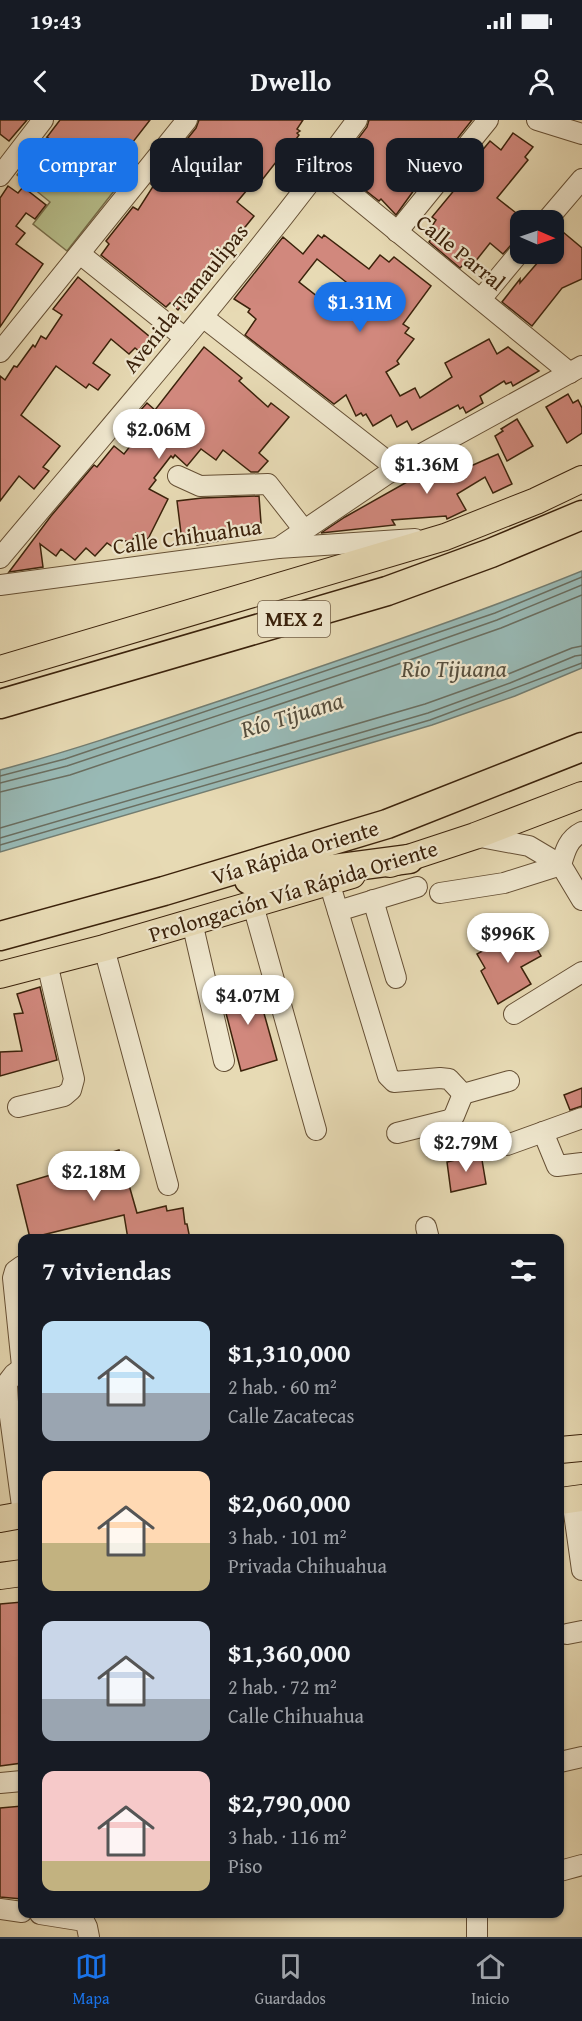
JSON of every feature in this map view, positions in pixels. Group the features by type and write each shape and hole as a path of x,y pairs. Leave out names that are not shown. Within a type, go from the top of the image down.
{"highway":[{"name":"MEX 2","path":"0,704 387,591 491,553 582,515"},
{"path":"0,691 61,679 80,682"},
{"name":"Vía Rápida Oriente","path":"0,936 164,891 387,824 582,747"},
{"path":"164,891 409,859"}],"main road":[{"path":"0,669 445,537 536,501 582,479"},
{"name":"Prolongación Vía Rápida Oriente","path":"0,975 104,948 409,859 582,795"},
{"path":"564,1450 582,1448"},
{"path":"0,1519 18,1516"},
{"path":"0,1576 18,1574"}],"street":[{"path":"0,176 44,120"},
{"path":"0,352 187,120"},
{"name":"Avenida Tamaulipas","path":"344,138 357,120"},
{"path":"397,232 488,120"},
{"path":"537,120 582,134"},
{"path":"556,210 582,179"},
{"name":"Avenida Tamaulipas","path":"0,558 203,317 303,192"},
{"name":"Calle Parral","path":"349,192 482,299 576,369"},
{"path":"80,254 185,338"},
{"path":"482,299 510,264"},
{"path":"203,317 396,468"},
{"name":"Calle Chihuahua","path":"0,585 278,548 396,468 576,369"},
{"path":"178,476 200,486 268,484 304,530"},
{"path":"278,548 445,537"},
{"path":"561,865 565,850 573,837 582,832"},
{"path":"475,836 529,846 561,865 582,900"},
{"path":"440,893 504,883 561,865"},
{"path":"329,882 388,1076 394,1082 449,1079 463,1094"},
{"path":"338,911 417,887"},
{"path":"373,900 396,978"},
{"path":"253,904 316,1130"},
{"path":"192,922 224,1061"},
{"path":"104,948 168,1185"},
{"path":"18,1107 64,1096 71,1090 74,1079 47,963"},
{"path":"514,1014 582,972"},
{"path":"463,1094 509,1081"},
{"path":"397,1133 449,1120 454,1116 463,1094"},
{"path":"507,1145 582,1118"},
{"path":"543,1132 557,1167 582,1163"},
{"path":"18,1269 13,1278 18,1327"},
{"path":"18,1371 10,1378 7,1389 18,1475"},
{"path":"571,1499 582,1570"},
{"path":"564,1761 582,1757"},
{"path":"0,1783 18,1781"},
{"path":"564,1870 582,1865"},
{"path":"0,1909 18,1911"},
{"path":"65,1918 84,1921 89,1937"},
{"path":"477,1918 477,1937"}],"green space":[{"path":"38,192 113,192 67,251 33,224 50,202"}],"water":[{"name":"Rio Tijuana","path":"582,571 582,668 515,696 432,725 0,852 0,770 122,733 328,664"}],"building":[{"path":"0,120 27,120 9,141 0,134"},
{"path":"60,120 150,120 136,138 47,137"},
{"path":"199,120 303,120 297,129 300,131 297,133 299,135 297,138 275,138 275,163 263,179 263,138 188,138"},
{"path":"369,120 472,120 458,138 386,138 386,192 413,192 396,215 381,199 379,201 368,192 374,192 374,138 359,138"},
{"path":"513,133 533,147 525,157 528,160 497,198 512,210 510,210 510,246 503,254 490,243 471,267 465,263 460,268 429,242 432,238 427,234 436,220 432,217 453,192 484,192 484,148 490,141 501,150"},
{"path":"8,186 18,193 29,192 46,205 35,219 26,213 16,226 25,233 16,244 43,264 0,327 0,198"},
{"path":"150,191 245,192 237,202 254,216 178,310 170,303 166,307 101,255 109,244 106,241 133,207 138,210"},
{"path":"564,233 582,248 582,279 562,288 532,326 502,302 520,279 520,283 536,264 564,264"},
{"path":"318,235 322,238 324,235 369,269 380,255 389,262 394,257 431,286 403,324 409,328 405,333 414,339 397,361 399,364 386,372 400,396 415,388 420,398 452,377 445,363 489,339 497,354 508,347 539,371 513,386 511,382 506,384 504,381 480,396 483,403 466,413 463,407 460,409 458,405 412,430 407,421 397,427 391,415 373,426 366,414 363,416 361,413 356,416 346,395 334,404 245,335 256,319 248,312 250,309 234,299 283,237 303,254","holes":["317,259 346,282 327,304 299,282"]},
{"path":"78,277 150,337 140,352 135,348 129,354 111,339 93,363 110,375 98,390 89,384 86,388 56,366 21,415 60,446 43,467 49,471 34,489 19,476 0,501 0,376 5,380 33,345 35,347 41,336 46,339 62,315 53,309"},
{"path":"204,347 242,378 239,381 268,407 271,403 289,417 259,453 268,461 258,472 251,472 223,450 216,460 201,449 187,466 175,455 173,458 171,456 154,478 156,480 149,489 168,499 148,539 136,533 131,543 120,539 113,547 107,543 95,556 86,548 75,560 61,549 56,556 40,544 43,567 9,572 51,516 94,465 97,467 114,446 124,454 142,431 130,422 147,403 155,410"},
{"path":"568,394 573,403 578,400 582,408 582,433 567,443 546,407"},
{"path":"517,419 533,446 507,461 495,436 503,431 501,429"},
{"path":"498,454 512,484 493,493 485,477 457,494 466,510 447,519 446,516 392,520 395,525 321,533 446,460 448,462 457,457 464,469"},
{"path":"259,496 261,523 230,528 231,539 197,545 181,533 177,501"},
{"path":"526,930 541,956 521,967 531,984 498,1004 481,971 485,968 477,954 493,945 489,940 504,931 509,939"},
{"path":"255,981 277,1060 241,1071 220,990"},
{"path":"40,987 57,1060 0,1076 0,1052 22,1051 14,1014 23,1013 17,994"},
{"path":"582,1088 582,1106 570,1110 564,1095"},
{"path":"119,1150 137,1213 166,1206 167,1211 183,1208 189,1234 127,1234 124,1215 46,1234 29,1234 17,1185 64,1171 63,1168"},
{"path":"481,1154 486,1184 451,1192 447,1162"},
{"path":"18,1602 18,1764 0,1766 0,1604"},
{"path":"18,1806 18,1899 0,1897 0,1808"}],"water label":[{"name":"Río Tijuana","path":"292,715"}]}
